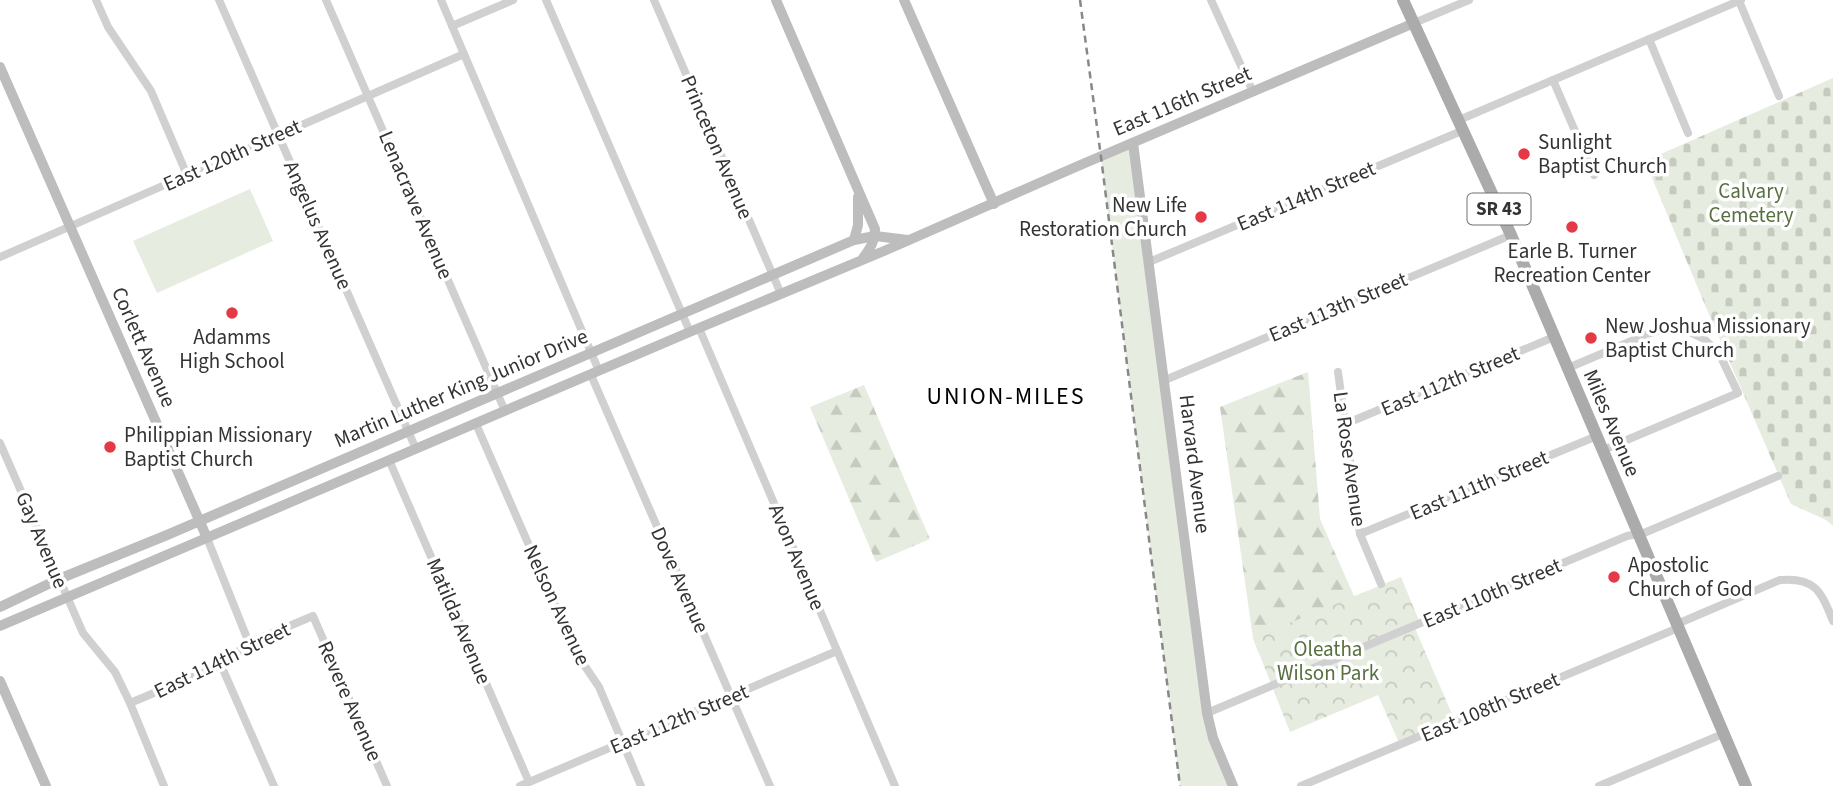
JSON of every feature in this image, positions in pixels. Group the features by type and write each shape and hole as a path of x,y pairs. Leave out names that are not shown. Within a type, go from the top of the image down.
{"main road":[{"path":"776,0 875,233 870,251 861,261"},
{"path":"904,0 993,204"},
{"name":"Miles Avenue","path":"1403,0 1511,235 1746,786"},
{"name":"East 116th Street","path":"861,261 1414,23"},
{"name":"Corlett Avenue","path":"0,67 207,538"},
{"name":"Harvard Avenue","path":"1133,143 1207,712 1213,738 1233,786"},
{"path":"854,240 858,225 858,191"},
{"path":"854,240 875,233 911,240"},
{"name":"Martin Luther King Junior Drive","path":"0,607 59,579 854,240"},
{"name":"Martin Luther King Junior Drive","path":"0,626 861,261"},
{"path":"0,681 46,786"}],"street":[{"path":"96,0 108,27 151,91 187,175"},
{"name":"Angelus Avenue","path":"219,0 416,449"},
{"name":"Lenacrave Avenue","path":"326,0 505,411"},
{"name":"Dove Avenue","path":"441,0 770,786"},
{"path":"452,26 513,0"},
{"name":"Avon Avenue","path":"546,0 682,315 694,330 895,786"},
{"name":"Princeton Avenue","path":"654,0 781,294"},
{"path":"1211,0 1253,92"},
{"name":"East 116th Street","path":"1414,23 1469,0"},
{"path":"1740,0 1779,96"},
{"name":"East 114th Street","path":"1149,262 1462,125 1553,80 1740,0"},
{"path":"1649,39 1688,133"},
{"name":"East 120th Street","path":"0,257 464,54"},
{"path":"1553,80 1594,175"},
{"name":"East 113th Street","path":"1164,380 1511,235"},
{"path":"1568,368 1648,334 1665,329 1685,330 1704,338 1719,353 1738,393 1603,450"},
{"name":"East 112th Street","path":"1345,424 1554,337"},
{"name":"La Rose Avenue","path":"1338,372 1360,534 1381,583"},
{"name":"Nelson Avenue","path":"475,424 576,653 599,688 641,786"},
{"name":"East 111th Street","path":"1360,534 1597,436"},
{"name":"Gay Avenue","path":"0,443 83,633 115,672 164,786"},
{"name":"Matilda Avenue","path":"389,460 525,784"},
{"name":"East 110th Street","path":"1207,712 1627,536 1644,533 1778,476"},
{"name":"Corlett Avenue","path":"207,538 249,643"},
{"name":"East 108th Street","path":"1301,786 1780,580 1807,582 1821,593 1833,621"},
{"name":"East 114th Street","path":"130,704 221,665 249,643 313,616"},
{"name":"Revere Avenue","path":"313,616 387,786"},
{"name":"East 112th Street","path":"525,784 837,652"},
{"path":"221,665 274,786"},
{"path":"1599,786 1723,734"}],"green space":[{"name":"Calvary Cemetery","path":"1833,78 1833,526 1791,504 1645,161"},
{"path":"1133,143 1207,712 1233,786 1180,786 1101,157"},
{"path":"250,189 273,241 157,293 133,241"},
{"path":"1308,372 1320,519 1354,596 1361,594 1258,652 1253,638 1220,407"},
{"path":"864,385 930,539 876,562 810,407"},
{"name":"Oleatha Wilson Park","path":"1401,577 1420,623 1414,626 1455,721 1400,745 1378,695 1290,732 1253,638"}],"railway":[{"path":"1080,0 1180,786"}],"place":[{"name":"Sunlight Baptist Church","path":"1524,154"},
{"name":"New Life Restoration Church","path":"1201,217"},
{"name":"Earle B. Turner Recreation Center","path":"1572,227"},
{"name":"Adamms High School","path":"232,313"},
{"name":"New Joshua Missionary Baptist Church","path":"1591,338"},
{"name":"Philippian Missionary Baptist Church","path":"110,447"},
{"name":"Apostolic Church of God","path":"1614,577"}],"district":[{"name":"UNION-MILES","path":"1006,396"}]}
